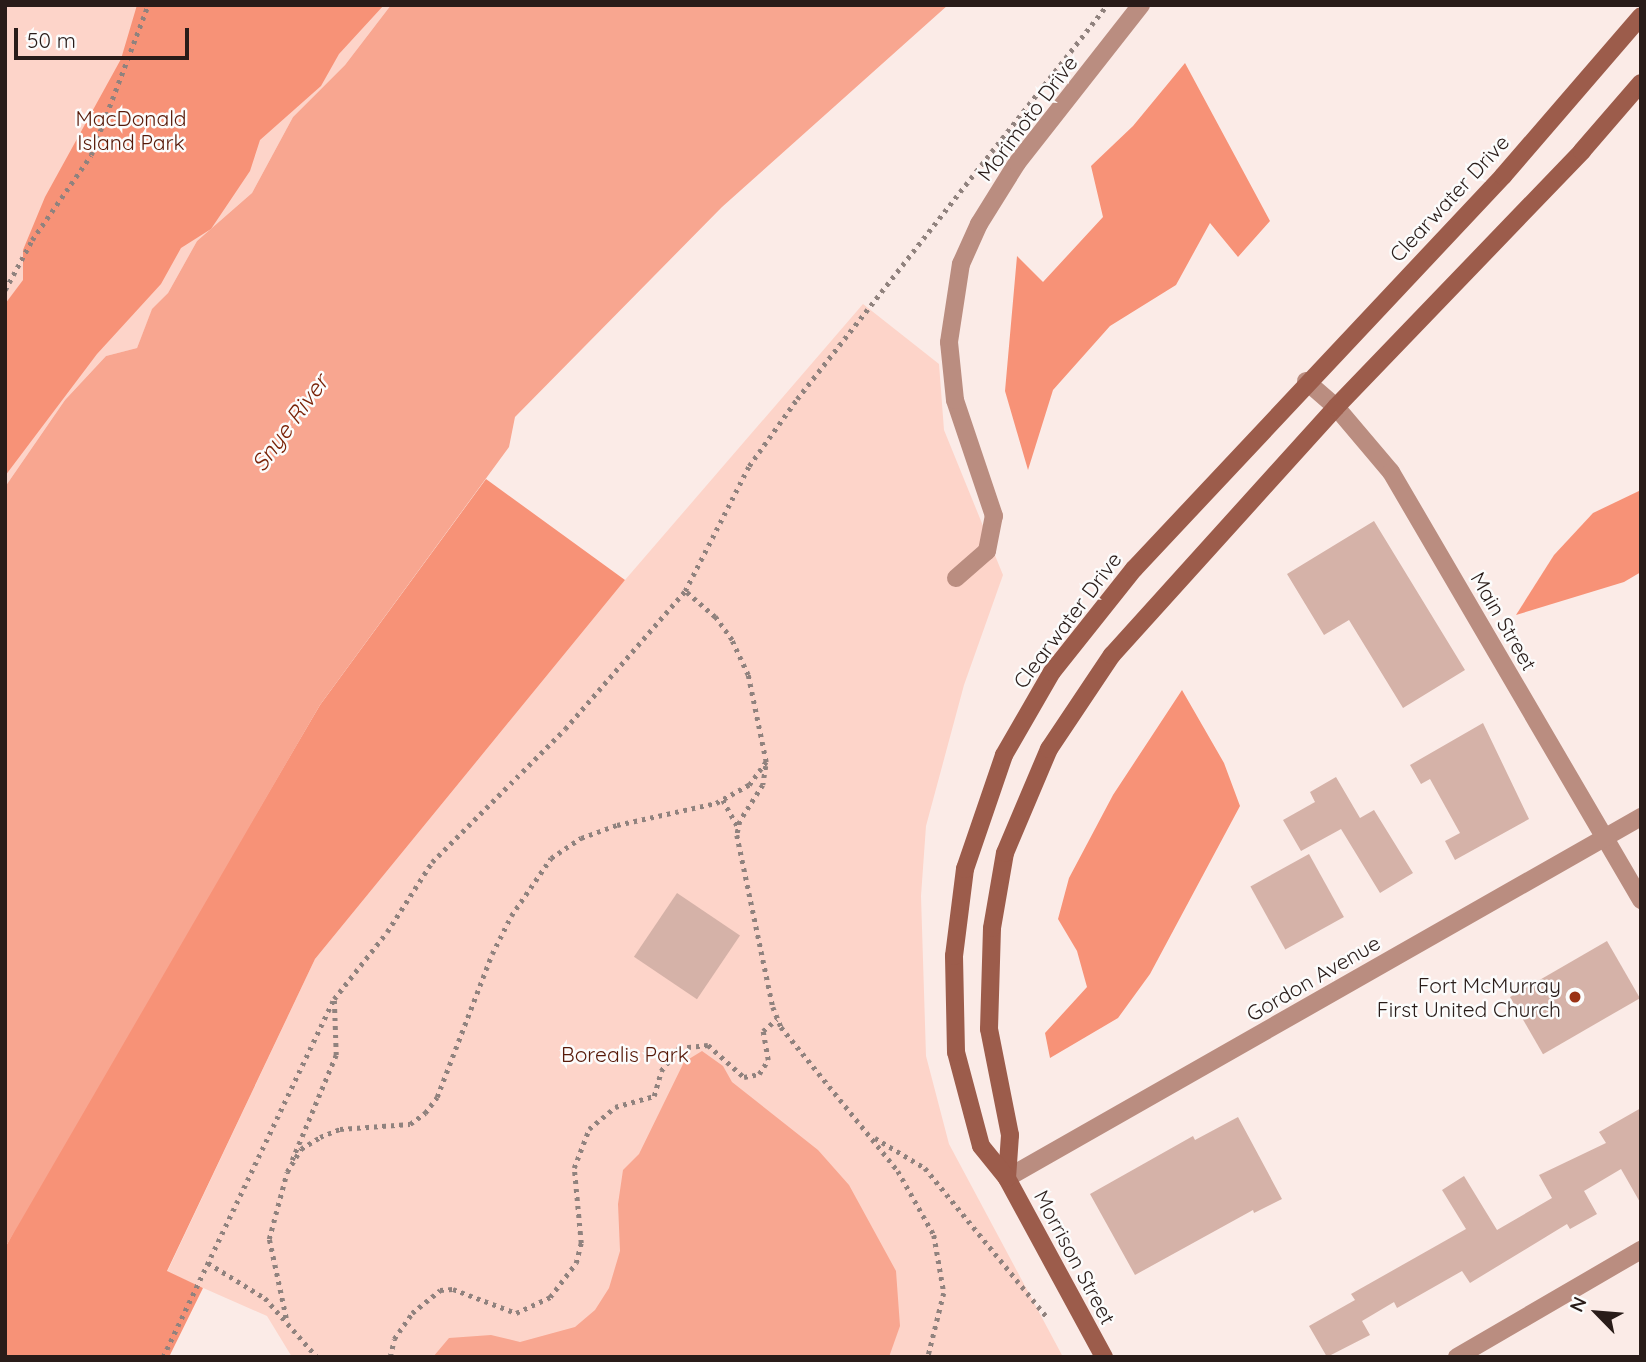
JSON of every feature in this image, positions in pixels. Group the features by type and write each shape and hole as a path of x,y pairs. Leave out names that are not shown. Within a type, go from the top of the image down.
{"main road":[{"name":"Clearwater Drive","path":"1007,1178 981,1146 968,1107 956,1052 953,986 965,869 996,777 1018,726 1069,648 1204,490 1503,176 1641,16"},
{"path":"1007,1178 1010,1135 989,1028 989,962 1005,852 1027,794 1071,712 1112,655 1336,407 1582,151 1641,83"},
{"name":"Morrison Street","path":"1007,1178 1104,1357"}],"street":[{"name":"Morimoto Drive","path":"956,578 987,551 994,516 955,401 950,331 961,264 979,224 1017,163 1142,5"},
{"name":"Main Street","path":"1307,381 1336,407 1391,472 1641,900"},
{"name":"Gordon Avenue","path":"1007,1178 1641,817"},
{"path":"1457,1357 1641,1250"}],"path":[{"path":"5,290 32,240 90,155 148,5"},
{"path":"163,1357 334,999 387,932 432,862 565,729 685,591 750,466 797,399 1107,5"},
{"path":"685,591 715,617 732,640 748,675 766,762 763,785 739,829 739,852 777,1019 872,1135 934,1235 944,1293 928,1357"},
{"path":"290,1168 301,1149 320,1137 340,1129 410,1124 425,1113 437,1097 492,954 511,916 551,858 582,838 617,825 723,800 748,785 766,762"},
{"path":"723,800 739,829"},
{"path":"286,1318 269,1239 302,1128 336,1055 334,999"},
{"path":"390,1357 394,1339 412,1313 440,1290 453,1289 516,1313 550,1297 576,1263 581,1220 574,1168 589,1129 615,1107 654,1096 661,1070 679,1048 708,1045 744,1077 759,1074 768,1060 763,1031 777,1019"},
{"path":"872,1135 925,1168 1047,1317"},
{"path":"208,1263 265,1298 286,1318 317,1357"}],"green space":[{"name":"MacDonald Island Park","path":"5,5 391,5 345,65 293,117 252,193 197,241 168,293 152,310 137,348 106,356 65,400 5,487"},
{"name":"MacDonald Island Park","path":"137,5 384,5 339,54 321,86 260,140 250,171 211,229 181,248 161,284 97,354 5,476 5,304 23,280 23,250 45,197 121,59"},
{"path":"1185,63 1270,221 1238,257 1210,223 1176,285 1110,326 1053,390 1028,470 1005,391 1017,256 1043,282 1103,217 1091,166 1133,126"},
{"name":"Borealis Park","path":"863,304 939,364 944,430 1003,575 964,685 926,826 921,896 926,1056 949,1144 1063,1357 292,1357 267,1316 167,1272 315,959 625,580"},
{"path":"486,479 625,580 315,959 167,1271 203,1288 169,1357 5,1357 5,1248 39,1184 320,705"},
{"path":"1641,490 1641,572 1624,582 1516,615 1554,555 1593,513"},
{"path":"1182,690 1224,763 1240,806 1150,974 1118,1018 1050,1058 1045,1033 1087,987 1077,951 1058,919 1069,878 1113,795"}],"water":[{"name":"Snye River","path":"391,5 948,5 722,207 515,417 509,447 320,705 5,1248 5,487 65,400 106,356 137,348 152,309 168,293 197,241 252,193 293,117 345,65"},
{"path":"702,1051 723,1066 732,1082 818,1150 849,1185 896,1271 900,1326 889,1357 433,1357 449,1338 491,1335 520,1342 575,1327 595,1310 609,1288 620,1251 618,1204 623,1170 639,1154 684,1062"}],"building":[{"path":"1374,521 1465,670 1403,708 1349,620 1324,635 1287,574"},
{"path":"1483,723 1529,819 1455,860 1445,841 1460,833 1430,779 1421,784 1410,765"},
{"path":"1336,777 1360,818 1374,810 1413,873 1380,893 1341,829 1301,851 1283,820 1315,802 1310,792"},
{"path":"1309,854 1344,917 1285,949 1250,886"},
{"path":"677,893 740,935 697,999 634,957"},
{"name":"Fort McMurray First United Church","path":"1607,941 1640,998 1543,1054 1510,997"},
{"path":"1641,1108 1641,1204 1621,1169 1584,1191 1597,1214 1570,1229 1567,1224 1470,1283 1462,1271 1397,1308 1394,1302 1362,1321 1370,1335 1327,1357 1309,1326 1355,1300 1351,1294 1466,1229 1442,1190 1464,1176 1497,1230 1552,1198 1539,1175 1606,1143 1599,1132"},
{"path":"1238,1117 1282,1199 1254,1213 1253,1210 1135,1275 1090,1194 1193,1136 1195,1140"}],"place":[{"name":"Fort McMurray First United Church","path":"1575,997"}]}
